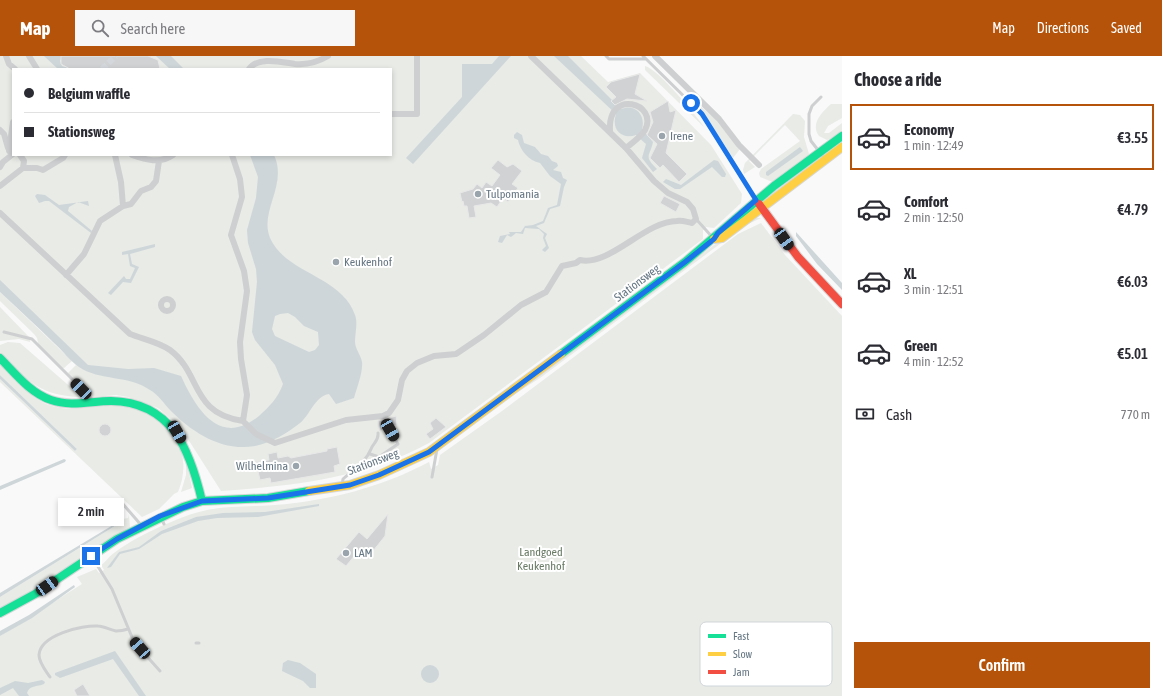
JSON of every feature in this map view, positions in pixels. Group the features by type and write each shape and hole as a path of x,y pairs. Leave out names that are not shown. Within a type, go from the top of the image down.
{"main road":[{"name":"Stationsweg","path":"759,204 820,152 842,136"},
{"name":"Stationsweg","path":"0,613 36,594 117,539 142,526 162,520 202,501 268,498 342,486 379,475 437,447 714,239 723,229 826,160 842,147"},
{"path":"759,204 798,257 842,304"},
{"path":"0,358 33,389 50,400 62,403 130,402 143,406 166,420 177,432 186,448 202,501"}],"street":[{"path":"6,56 9,64 14,68"},
{"path":"28,56 36,68"},
{"path":"250,68 254,63 270,57 295,64 317,63 328,56"},
{"path":"392,114 417,114 417,56"},
{"path":"0,213 130,334 154,342 170,350 177,356 187,369 201,397 209,406 228,418 243,422 256,434 275,443 354,418 383,416 394,407 398,400 402,380 407,371 416,363 434,356 456,354 484,335 521,305 546,292 562,266 580,260 586,261 600,258 639,235 666,223 676,221 692,223 696,219 693,209 687,202 668,193 643,169 610,131 531,56"},
{"path":"655,56 719,119 739,145 759,165"},
{"path":"610,131 609,119 612,113 619,106 628,103 636,105 642,109 646,116 647,124 644,131 626,148"},
{"path":"0,130 4,134 11,153"},
{"path":"0,167 11,153 12,138"},
{"path":"21,156 24,161 23,168"},
{"path":"0,186 23,168 37,168 44,170 64,156"},
{"path":"115,156 121,182 123,206"},
{"path":"136,156 159,161 171,156"},
{"path":"232,156 240,179 242,197 231,235 244,271 246,291 240,342 241,359 247,388 243,422"},
{"path":"66,275 84,254 100,221 123,206 131,204 141,191 151,187 156,182 159,161"}],"lane":[{"path":"606,56 609,59 646,59"},
{"path":"643,56 702,114 742,180 759,204"},
{"path":"821,97 812,106 809,134 811,141 826,160"},
{"path":"696,219 714,239"},
{"path":"4,332 32,339 95,402"},
{"path":"370,454 379,457 398,444 390,430"},
{"path":"342,486 343,479 370,454 371,448 378,438 378,433"},
{"path":"432,477 437,447"},
{"path":"122,503 142,526"},
{"path":"91,556 112,589 134,642 160,671"},
{"path":"50,677 41,662 39,655 41,649 50,638 57,634 94,626 116,631 128,629"}],"green space":[{"name":"Keukenhof","path":"0,56 581,56 608,82 640,73 711,145 742,194 741,203 714,228 706,227 703,230 703,239 429,443 380,465 354,472 302,483 221,491 181,428 158,408 128,397 116,395 93,397 70,377 68,373 76,365 78,367 0,285"},
{"path":"645,66 659,75 667,83 704,127 645,70"},
{"path":"697,103 714,118 740,149 733,158"},
{"path":"831,104 842,104 842,118 828,126 824,133 829,133 842,123 842,133 827,140 819,136 816,123 821,114"},
{"path":"793,114 800,115 805,121 804,137 809,154 806,158 775,183 760,177 759,173 761,169 800,141 785,125 749,161 755,167 744,174 743,170 745,163"},
{"path":"761,218 744,226 540,378 507,399 749,219"},
{"name":"Landgoed Keukenhof","path":"761,223 785,255 842,316 842,696 0,696 0,636 82,584 77,577 96,569 99,573 104,570 101,565 122,547 155,529 199,512 227,507 275,505 315,500 374,486 429,462 431,469 438,465 440,455 502,411 738,234"},
{"path":"704,242 699,247 460,424"},
{"path":"0,292 72,361 64,368 60,368 39,347 37,338 34,334 0,301"},
{"path":"0,307 30,338 30,342 19,339 0,341"},
{"path":"8,342 20,343 82,397 56,394 36,386 0,353 0,345"},
{"path":"0,364 29,393 35,398 49,405 70,409 106,406 127,407 136,409 155,418 170,432 182,452 183,472 178,492 159,509 142,517 0,382 0,379 75,451 77,449 0,375"},
{"path":"186,459 192,488 181,492 186,475"},
{"path":"129,514 130,528 33,590 0,609 0,597 123,521 123,519 128,518"}],"shaded area":[{"path":"44,56 62,56 60,61 62,66 69,68 57,68"},
{"path":"156,56 171,56 183,68 169,68"},
{"path":"499,56 511,56 413,164 406,158 462,97 462,64 492,64"},
{"path":"554,56 568,56 621,109 635,109 641,115 643,124 642,129 653,142 649,158 657,169 653,172 642,158 646,144 636,135 626,136 618,132 615,124 616,114"},
{"path":"517,132 522,135 524,143 535,147 541,154 548,156 552,161 557,163 558,166 553,170 561,172 563,178 567,180 560,206 550,209 544,223 536,226 547,234 545,238 549,248 545,252 542,250 546,246 543,238 544,234 539,229 525,228 523,234 516,233 511,237 507,235 502,243 498,242 500,236 510,234 509,232 521,232 525,226 543,221 548,208 557,205 561,184 550,176 540,163 532,160 526,154 521,148 518,140 514,138 514,135"},
{"path":"800,147 803,151 768,176 766,175 766,172"},
{"path":"250,156 274,156 278,177 268,218 270,238 278,250 288,260 327,283 348,302 356,318 355,345 362,362 361,375 354,398 336,404 329,394 324,395 316,402 304,420 284,434 261,445 243,447 231,446 209,439 189,427 171,411 156,394 142,385 96,374 79,367 0,292 0,280 88,365 128,369 154,368 181,376 194,401 202,412 211,420 221,426 232,428 245,425 259,416 270,406 279,394 283,384 275,365 255,340 252,332 257,282 256,269 248,243 247,230 256,198 258,177","holes":["288,313 295,317 304,326 318,332 319,345 315,350 309,352 275,336 272,329 275,316"]},
{"path":"714,160 718,161 726,174 725,177 722,177 712,167 680,189 675,189 663,182 666,179 681,185"},
{"path":"37,194 45,195 59,205 77,203 69,207 68,211 92,231 91,233 49,201 39,203 35,196"},
{"path":"88,201 89,206 79,202"},
{"path":"796,232 842,283 842,290 817,264 796,236"},
{"path":"155,244 155,247 130,254 132,264 139,267 131,283 123,282 111,295 108,293 124,276 126,279 130,279 135,268 130,266 128,254 122,255 122,252"},
{"path":"0,375 77,449 75,451 0,379"},
{"path":"64,459 66,460 65,462 0,490 0,486"},
{"path":"319,504 319,506 258,517 217,518 198,521 162,534 139,549 120,554 111,567 107,568 119,552 139,547 161,531 196,517 223,513 265,512"},
{"path":"123,519 123,521 0,597 0,593"},
{"path":"74,585 75,587 32,618 0,636 0,631 29,615"},
{"path":"115,651 146,696 139,696 113,659 60,678 55,675 55,673"},
{"path":"288,660 300,663 316,674 316,688 310,688 303,681 282,671 283,663"},
{"path":"430,665 436,668 439,674 436,680 430,683 424,680 421,674 424,668"},
{"path":"42,680 45,682 44,684 31,687 28,690 27,693 29,696 19,696 13,688 0,695 0,688 15,681 28,683"}],"building":[{"path":"61,56 148,56 158,60 160,68 68,68 61,64"},
{"path":"640,74 635,94 647,101 627,99 615,105 611,101 616,97 606,87 611,82"},
{"name":"Irene","path":"668,101 670,112 676,110 666,153 687,174 679,182 663,165 660,168 650,158 657,144 647,135 653,122 650,112"},
{"path":"498,160 507,167 513,164 522,171 512,184 518,188 508,202 503,198 497,207 491,203 474,206 476,217 469,218 467,206 464,206 460,193 473,189 477,184 482,188 486,182 492,186 500,175 491,168"},
{"path":"664,196 680,204 676,212 660,203"},
{"path":"396,416 397,425 380,431 378,421"},
{"path":"436,418 446,427 430,439 426,434 433,429 430,423"},
{"path":"103,424 107,424 111,430 107,436 103,436 99,432 99,428"},
{"name":"Wilhelmina","path":"337,447 340,464 334,466 335,472 271,483 270,478 260,480 256,462 269,460 268,454 277,452 278,458 288,456 291,458 327,451 327,449"},
{"path":"388,514 385,536 369,556 360,549 346,566 336,559 359,532 367,539"},
{"path":"83,684 90,696 77,696 74,690"}],"tunnel":[{"path":"103,68 116,56"}],"traffic: fast":[{"path":"561,354 685,262 774,186 842,136"},
{"path":"0,358 36,393 51,400 66,403 111,401 132,403 149,410 163,420 175,432 184,447 191,464 202,501"},
{"path":"0,613 35,594 117,539 183,507 202,501 268,498 309,491"}],"traffic: slow":[{"path":"714,239 722,238 842,147"},
{"path":"309,491 350,485 379,475 429,452 561,354"}],"traffic: jam":[{"path":"759,204 798,257 842,304"}],"place":[{"name":"Irene","path":"662,136"},
{"name":"Tulpomania","path":"478,194"},
{"name":"Keukenhof","path":"336,262"},
{"name":"Wilhelmina","path":"296,466"},
{"name":"LAM","path":"346,553"}],"route":[{"path":"91,556 117,539 160,516 182,507 202,501 268,498 350,485 379,475 429,452 685,262 714,239 718,233 756,200 742,180 702,114 691,103"}]}
